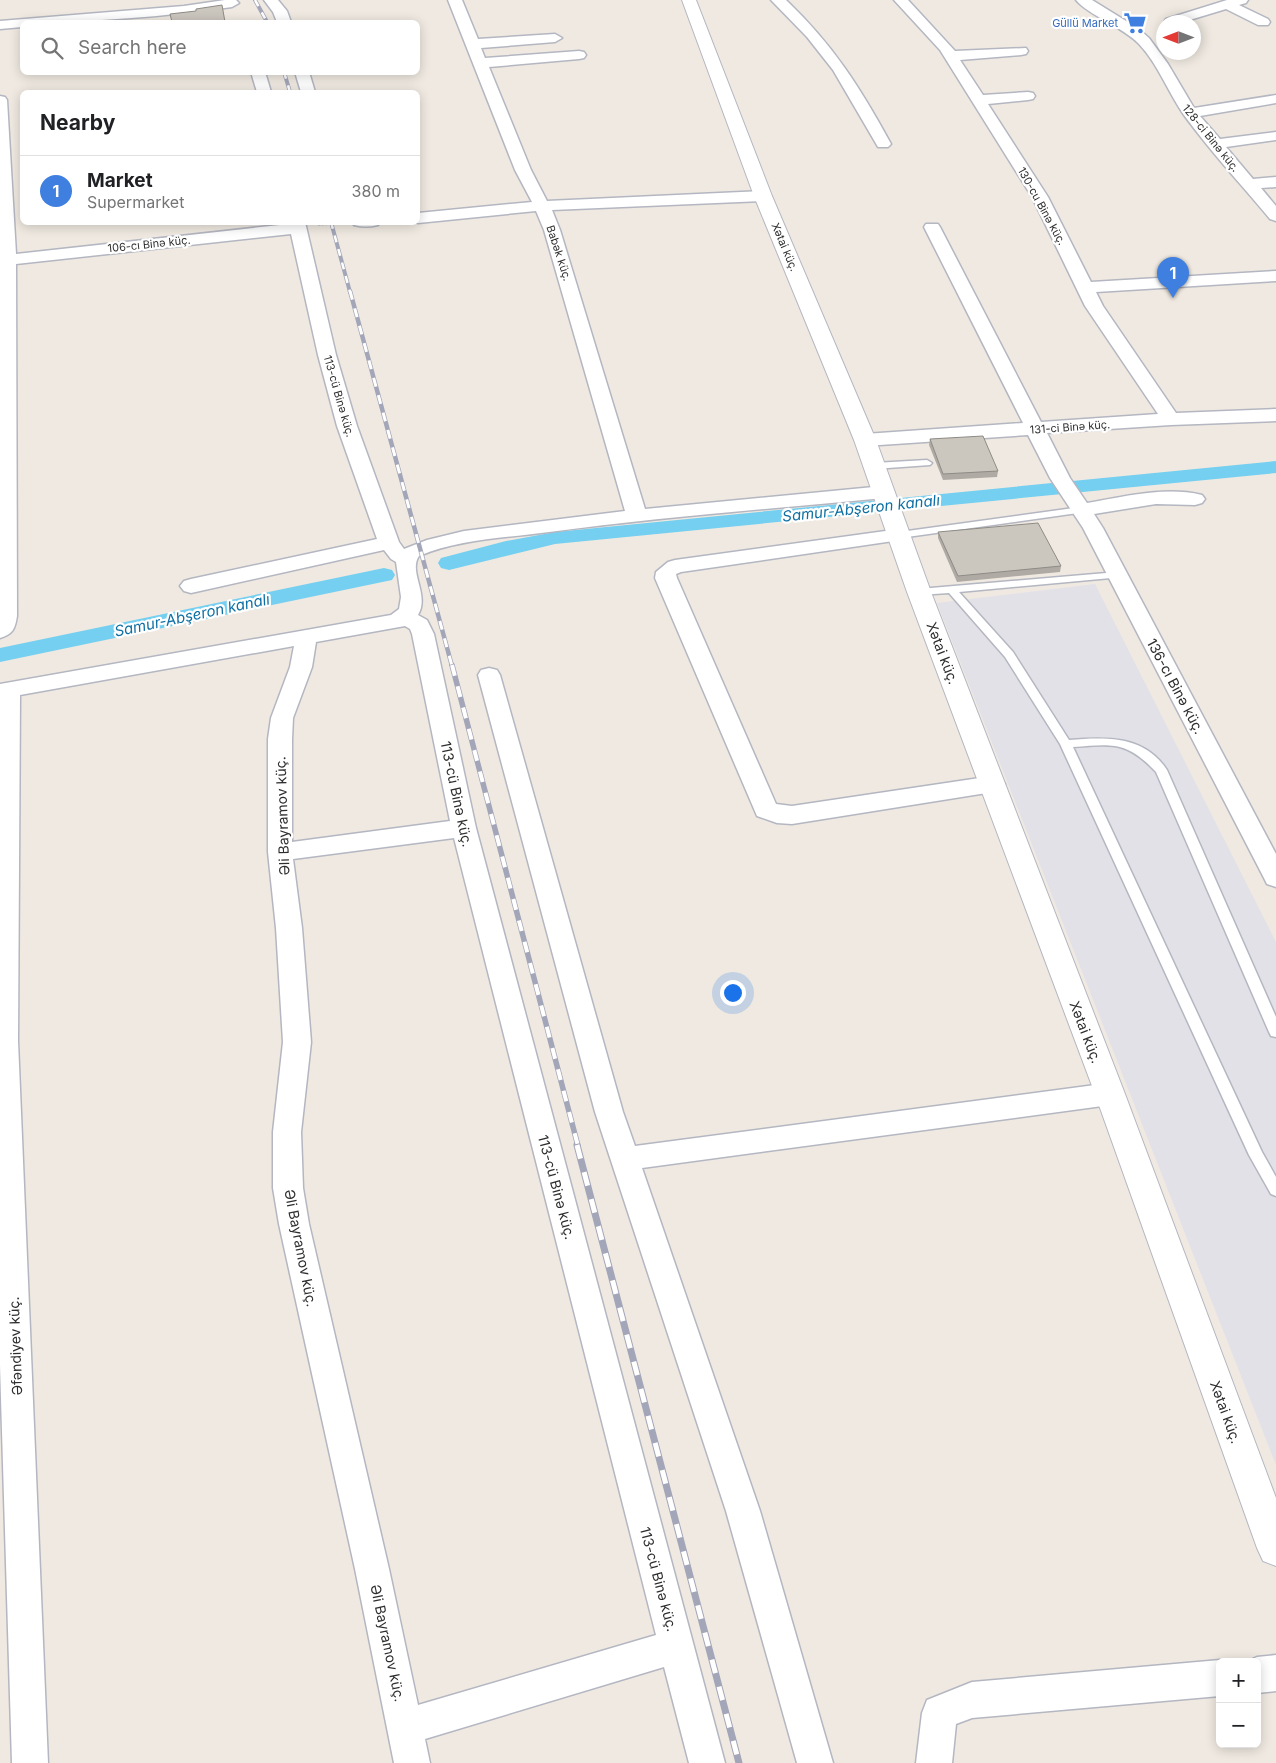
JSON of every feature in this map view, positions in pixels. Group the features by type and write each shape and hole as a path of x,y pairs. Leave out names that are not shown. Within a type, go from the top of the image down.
{"street":[{"path":"272,0 280,11 283,20"},
{"name":"Babək küç.","path":"455,0 523,170 542,206 581,323 637,516"},
{"name":"Xətai küç.","path":"689,0 763,196 865,440 919,592 1110,1094 1276,1548"},
{"path":"778,0 833,58 851,85 883,144"},
{"name":"130-cu Binə küç.","path":"901,0 935,34 951,56 1040,198 1084,288 1172,419"},
{"name":"128-ci Binə küç.","path":"1083,0 1134,32 1155,54 1190,113 1276,216"},
{"path":"1193,15 1234,2 1263,22"},
{"path":"56,20 233,5"},
{"path":"30,20 31,7"},
{"path":"0,25 20,23"},
{"path":"1134,32 1156,26"},
{"path":"472,44 555,38"},
{"path":"951,56 1020,51"},
{"path":"480,63 579,54"},
{"path":"259,75 263,90"},
{"path":"303,75 307,90"},
{"path":"978,100 1028,96"},
{"path":"1190,113 1276,99"},
{"path":"0,100 4,260 6,616 4,628 0,631"},
{"path":"1214,144 1273,136"},
{"path":"1248,184 1276,182"},
{"path":"420,218 542,206 763,196"},
{"name":"106-cı Binə küç.","path":"4,260 298,225"},
{"name":"113-cü Binə küç.","path":"298,225 327,355 347,426 389,543 398,555 406,559"},
{"name":"136-cı Binə küç.","path":"932,227 1060,478 1094,528 1276,878"},
{"path":"1084,288 1276,276"},
{"name":"131-ci Binə küç.","path":"865,440 1035,430 1172,419 1276,414"},
{"path":"1077,504 1156,498 1195,500"},
{"path":"5,690 397,622 410,611 412,602 406,559 409,554 421,548 471,538 569,523 637,516 892,515"},
{"path":"892,515 675,566 666,572 666,578 766,810 777,814 792,815 992,784"},
{"path":"191,586 389,543"},
{"name":"113-cü Binə küç.","path":"405,616 419,625 424,634 464,828 707,1763"},
{"name":"Əli Bayramov küç.","path":"306,638 301,667 282,718 280,852 289,928 297,1042 286,1132 290,1198 294,1224 406,1727 412,1763"},
{"path":"488,675 609,1112 744,1512 815,1763"},
{"name":"Əfəndiyev küç.","path":"5,690 4,1041 30,1763"},
{"path":"280,852 464,828"},
{"path":"625,1160 646,1155 1110,1094"},
{"path":"406,1727 676,1646"},
{"path":"1261,1675 1276,1673"},
{"path":"931,1762 940,1713 972,1700 1216,1678"}],"lane":[{"path":"874,466 927,462"},
{"path":"892,515 1077,504"},
{"path":"919,592 1118,575"},
{"path":"951,589 1009,655 1066,744 1256,1155 1276,1190"},
{"path":"1066,744 1119,740 1147,754 1161,770 1276,1032"}],"shaded area":[{"path":"1095,584 1276,942 1276,1465 937,603"}],"building":[{"path":"222,5 225,20 172,20 170,14 196,11 196,9"},
{"path":"983,436 998,471 943,474 930,439"},
{"path":"1038,523 1061,566 958,576 938,532"}],"waterway":[{"name":"Samur-Abşeron kanalı","path":"449,563 506,548 555,538 1276,467"},
{"name":"Samur-Abşeron kanalı","path":"0,655 384,575"}],"railway":[{"path":"255,0 266,20"},
{"path":"285,75 289,90"},
{"path":"332,225 350,292"},
{"path":"350,291 452,666"},
{"path":"452,665 578,1146"},
{"path":"577,1145 739,1763"}],"place":[{"name":"Güllü Market","path":"1135,23"},
{"name":"Market","path":"1173,298"}]}
